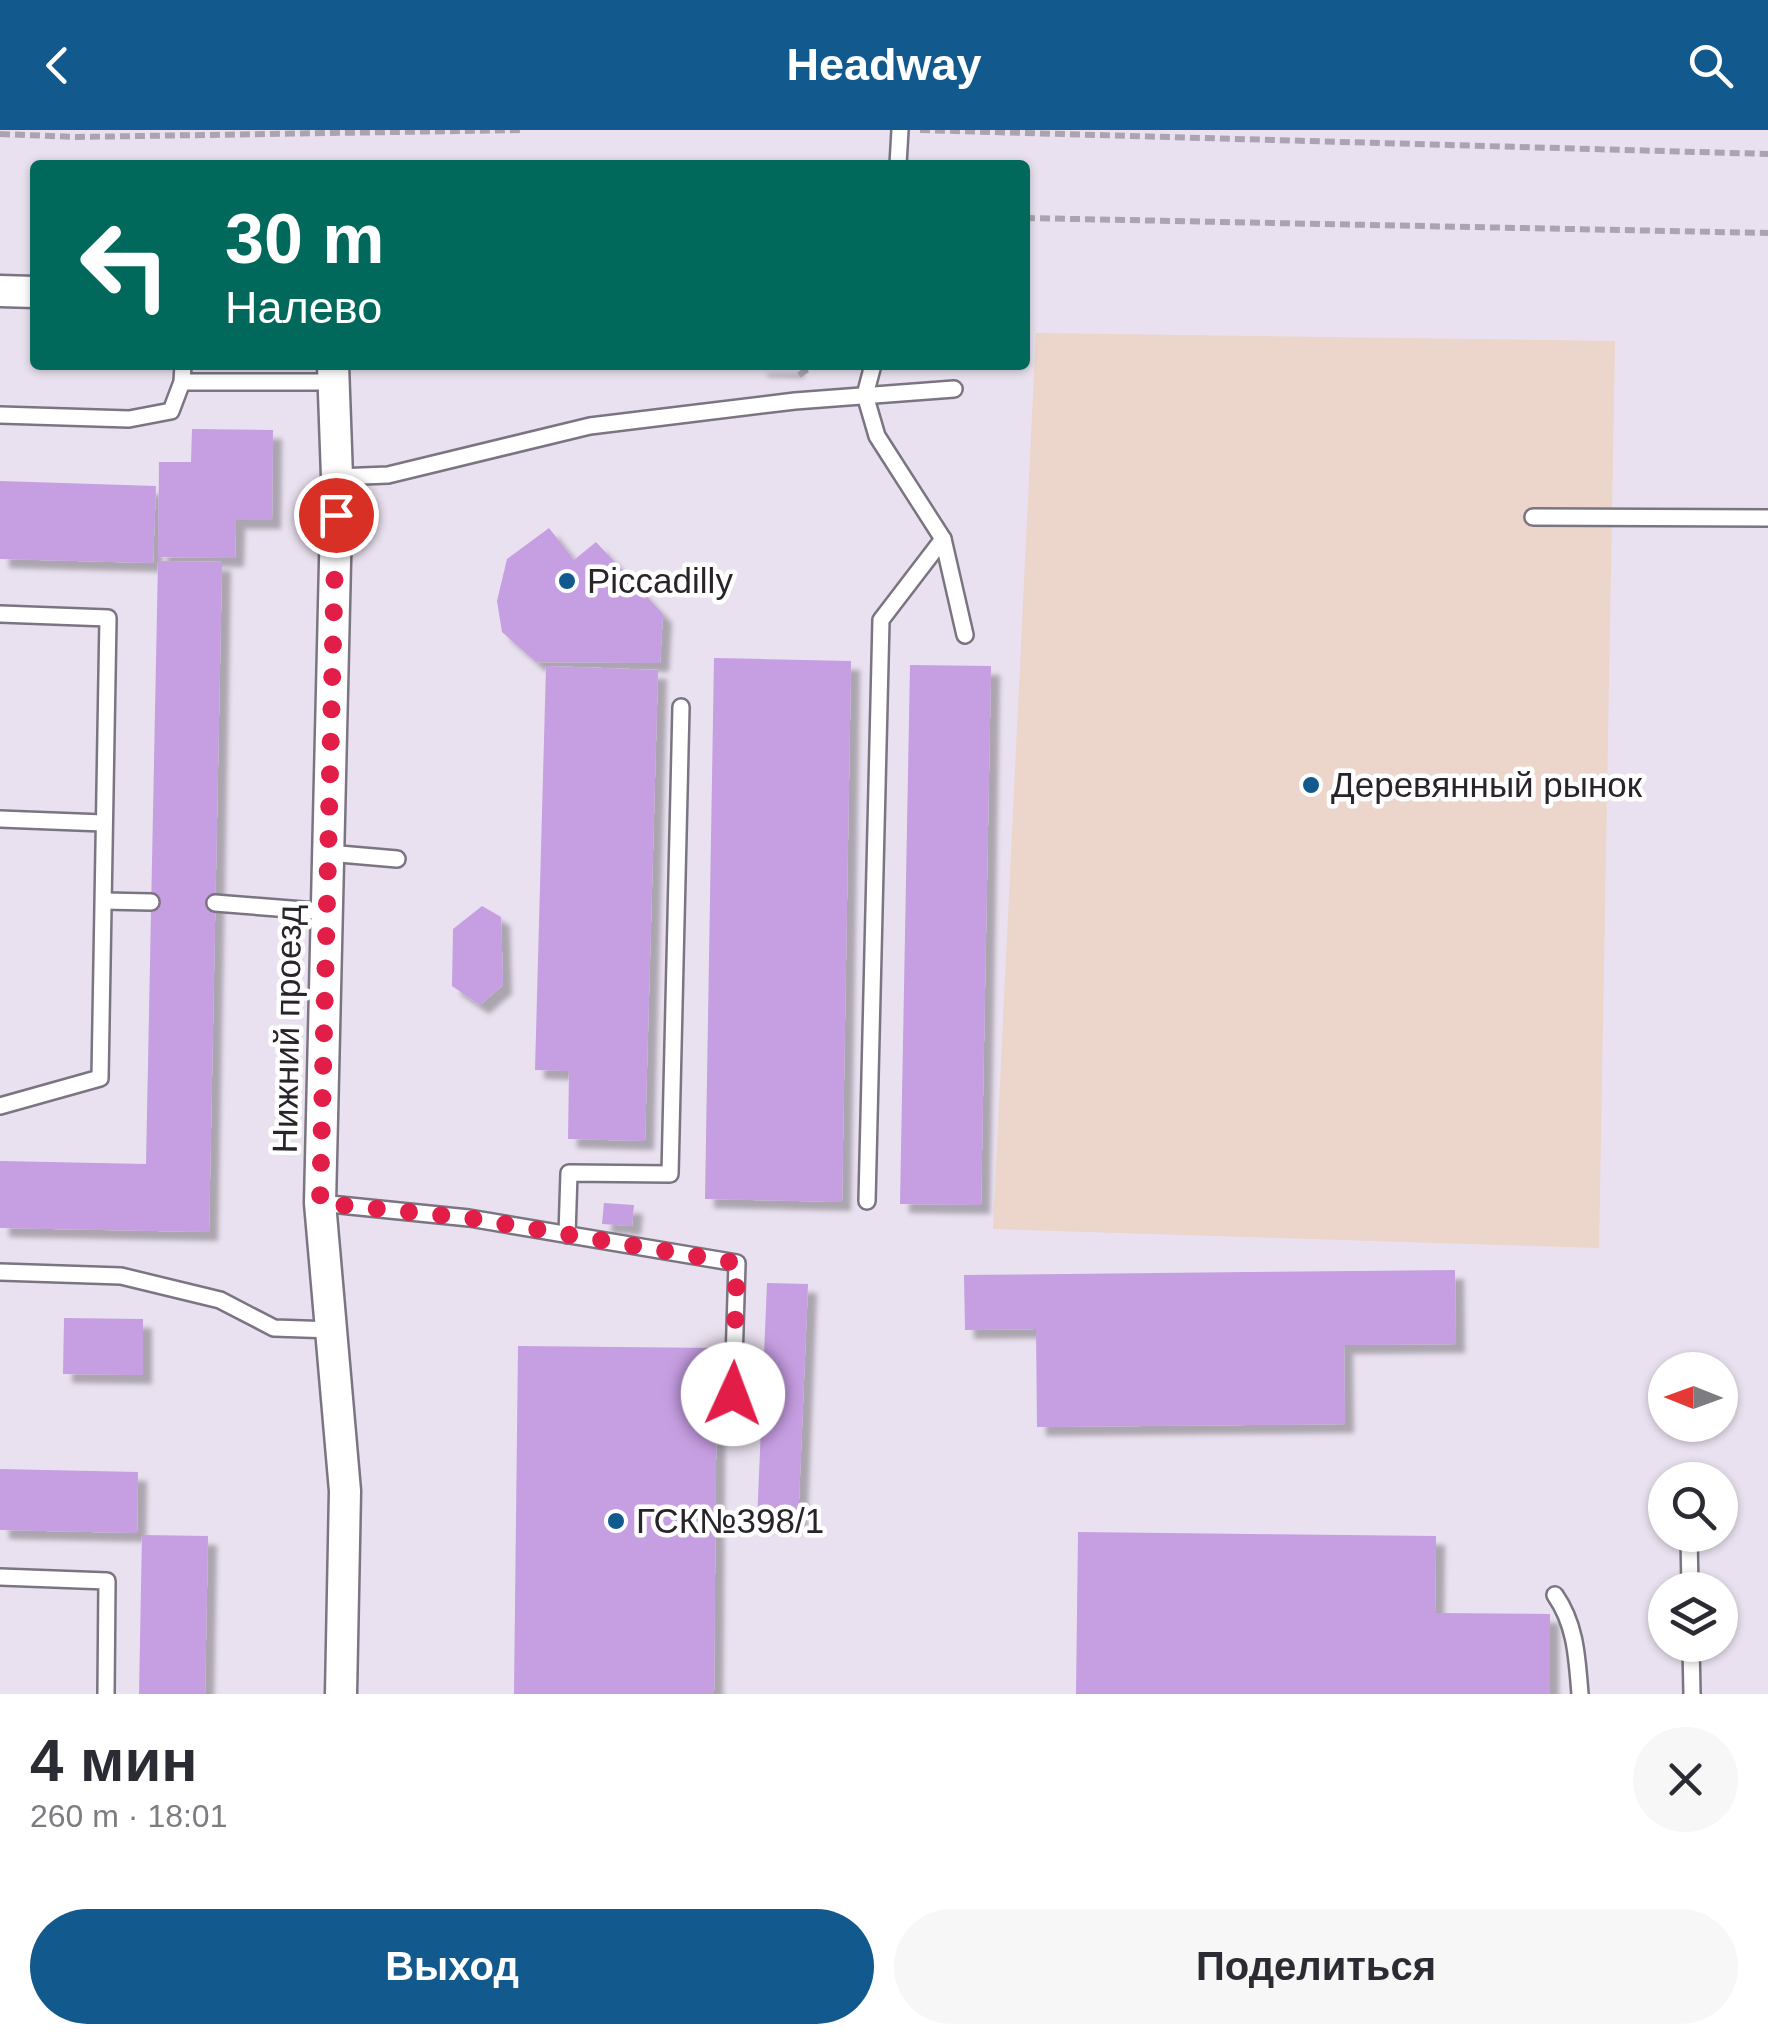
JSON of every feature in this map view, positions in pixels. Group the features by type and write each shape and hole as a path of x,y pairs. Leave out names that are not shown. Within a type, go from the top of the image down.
{"street":[{"path":"0,291 30,292"},
{"name":"Нижний проезд","path":"334,374 337,477 320,1203 346,1491 341,1694"}],"lane":[{"path":"898,160 900,130"},
{"path":"872,370 865,395 877,436 943,539 965,636"},
{"path":"0,415 129,419 171,412 182,373 334,374"},
{"path":"337,477 388,475 590,426 865,395 954,389"},
{"path":"1533,517 1768,518"},
{"path":"867,1201 880,620 943,539"},
{"path":"0,614 108,618 100,1078 0,1106"},
{"path":"566,1235 569,1173 670,1174 680,708"},
{"path":"0,819 104,823"},
{"path":"328,853 397,859"},
{"path":"104,902 151,902"},
{"path":"215,903 328,912"},
{"path":"320,1203 469,1218 737,1263 733,1394"},
{"path":"0,1272 122,1276 220,1300 274,1328 333,1330"},
{"path":"0,1577 107,1581 106,1694"},
{"path":"1554,1596 1565,1611 1575,1639 1580,1694"},
{"path":"1691,1662 1692,1694"}],"path":[{"path":"0,134 522,130"},
{"path":"915,130 1766,154"},
{"path":"1030,218 1768,233"}],"shaded area":[{"name":"Деревянный рынок","path":"1036,333 1615,341 1599,1248 993,1229"}],"building":[{"path":"192,429 273,430 272,520 236,520 235,558 158,557 159,462 191,462"},
{"path":"0,481 156,486 153,563 0,559"},
{"name":"Piccadilly","path":"549,528 574,560 596,542 663,614 660,663 536,662 502,632 497,601 507,559"},
{"path":"158,561 222,562 209,1232 0,1228 0,1161 146,1164"},
{"path":"714,658 851,661 842,1202 705,1199"},
{"path":"910,665 991,666 981,1205 900,1204"},
{"path":"546,666 658,670 645,1141 568,1139 569,1071 535,1070"},
{"path":"482,906 501,917 503,985 480,1005 452,986 453,929"},
{"path":"604,1203 634,1205 632,1226 602,1224"},
{"path":"1455,1270 1456,1344 1344,1345 1345,1424 1037,1427 1036,1329 965,1330 964,1275"},
{"path":"767,1283 808,1284 798,1524 757,1522"},
{"path":"64,1318 143,1319 143,1375 63,1374"},
{"name":"ГСК№398/1","path":"518,1346 717,1348 714,1694 514,1694"},
{"path":"0,1469 138,1472 137,1533 0,1530"},
{"path":"1078,1532 1436,1536 1435,1613 1550,1614 1550,1694 1076,1694"},
{"path":"142,1535 208,1536 205,1694 139,1694"}],"place":[{"name":"Piccadilly","path":"567,581"},
{"name":"Деревянный рынок","path":"1311,785"},
{"name":"ГСК№398/1","path":"616,1521"}],"route":[{"path":"336,515 320,1203 469,1218 737,1263 733,1394"}]}
